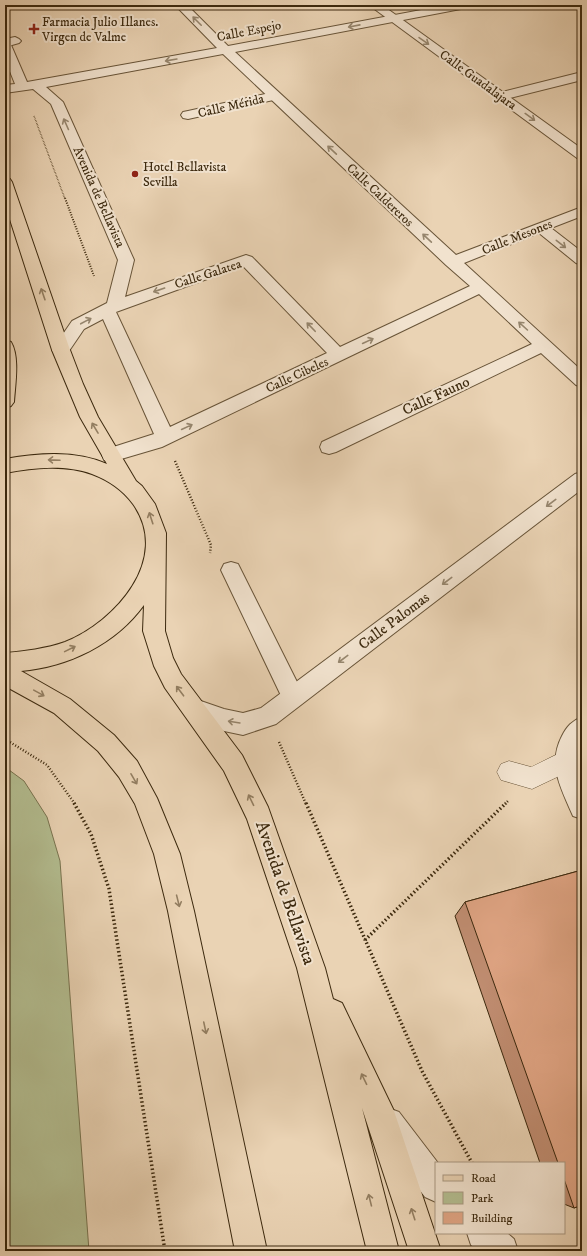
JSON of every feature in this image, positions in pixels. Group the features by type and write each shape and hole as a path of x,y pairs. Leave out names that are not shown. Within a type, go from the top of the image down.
{"main road":[{"path":"5,182 61,350 88,417 129,486 148,509 156,534 155,556 144,588 126,613 99,635 60,654 25,662 5,663"},
{"path":"5,346 8,369 5,402"},
{"path":"5,466 24,462 53,460 81,463 109,472 129,486"},
{"name":"Avenida de Bellavista","path":"155,556 154,631 162,659 173,682 233,763 258,816 311,968 383,1251"},
{"path":"5,674 62,706 106,743 128,769 145,798 167,854 181,911 251,1251"},
{"path":"311,968 379,1111 425,1251"}],"street":[{"name":"Calle Caldereros","path":"181,5 274,96 452,262 544,345 582,382"},
{"name":"Calle Guadalajara","path":"375,5 502,96 582,156"},
{"name":"Calle Espejo","path":"29,86 466,5"},
{"path":"5,89 29,86 8,43"},
{"path":"502,96 582,76"},
{"name":"Avenida de Bellavista","path":"29,86 57,102 126,260 110,308"},
{"name":"Calle Mérida","path":"188,116 274,96"},
{"name":"Calle Mesones","path":"452,262 582,212"},
{"path":"540,227 582,260"},
{"name":"Calle Galatea","path":"110,308 246,260 338,355"},
{"name":"Calle Cibeles","path":"111,455 155,442 481,288"},
{"path":"61,350 78,325 110,308 165,437"},
{"name":"Calle Fauno","path":"329,447 544,345"},
{"name":"Calle Palomas","path":"195,710 224,720 243,724 268,716 582,479"},
{"path":"231,570 293,697"},
{"path":"582,728 576,734 568,747 566,761 568,776 582,807"},
{"path":"379,1111 435,1185"},
{"path":"484,1234 502,1251"}],"lane":[{"path":"508,772 532,778 566,761"}],"path":[{"path":"29,86 110,308"},
{"path":"268,716 422,1071 471,1162"},
{"path":"5,739 47,765 72,799 91,834 109,889 165,1251"},
{"path":"365,940 532,778"}],"green space":[{"path":"5,767 24,781 47,817 60,861 89,1251 5,1251"}],"building":[{"path":"582,870 582,1205 574,1208 565,1182 565,1162 558,1162 465,902"}],"place":[{"name":"Farmacia Julio Illanes. Virgen de Valme","path":"34,29"},
{"name":"Hotel Bellavista Sevilla","path":"135,174"}]}
